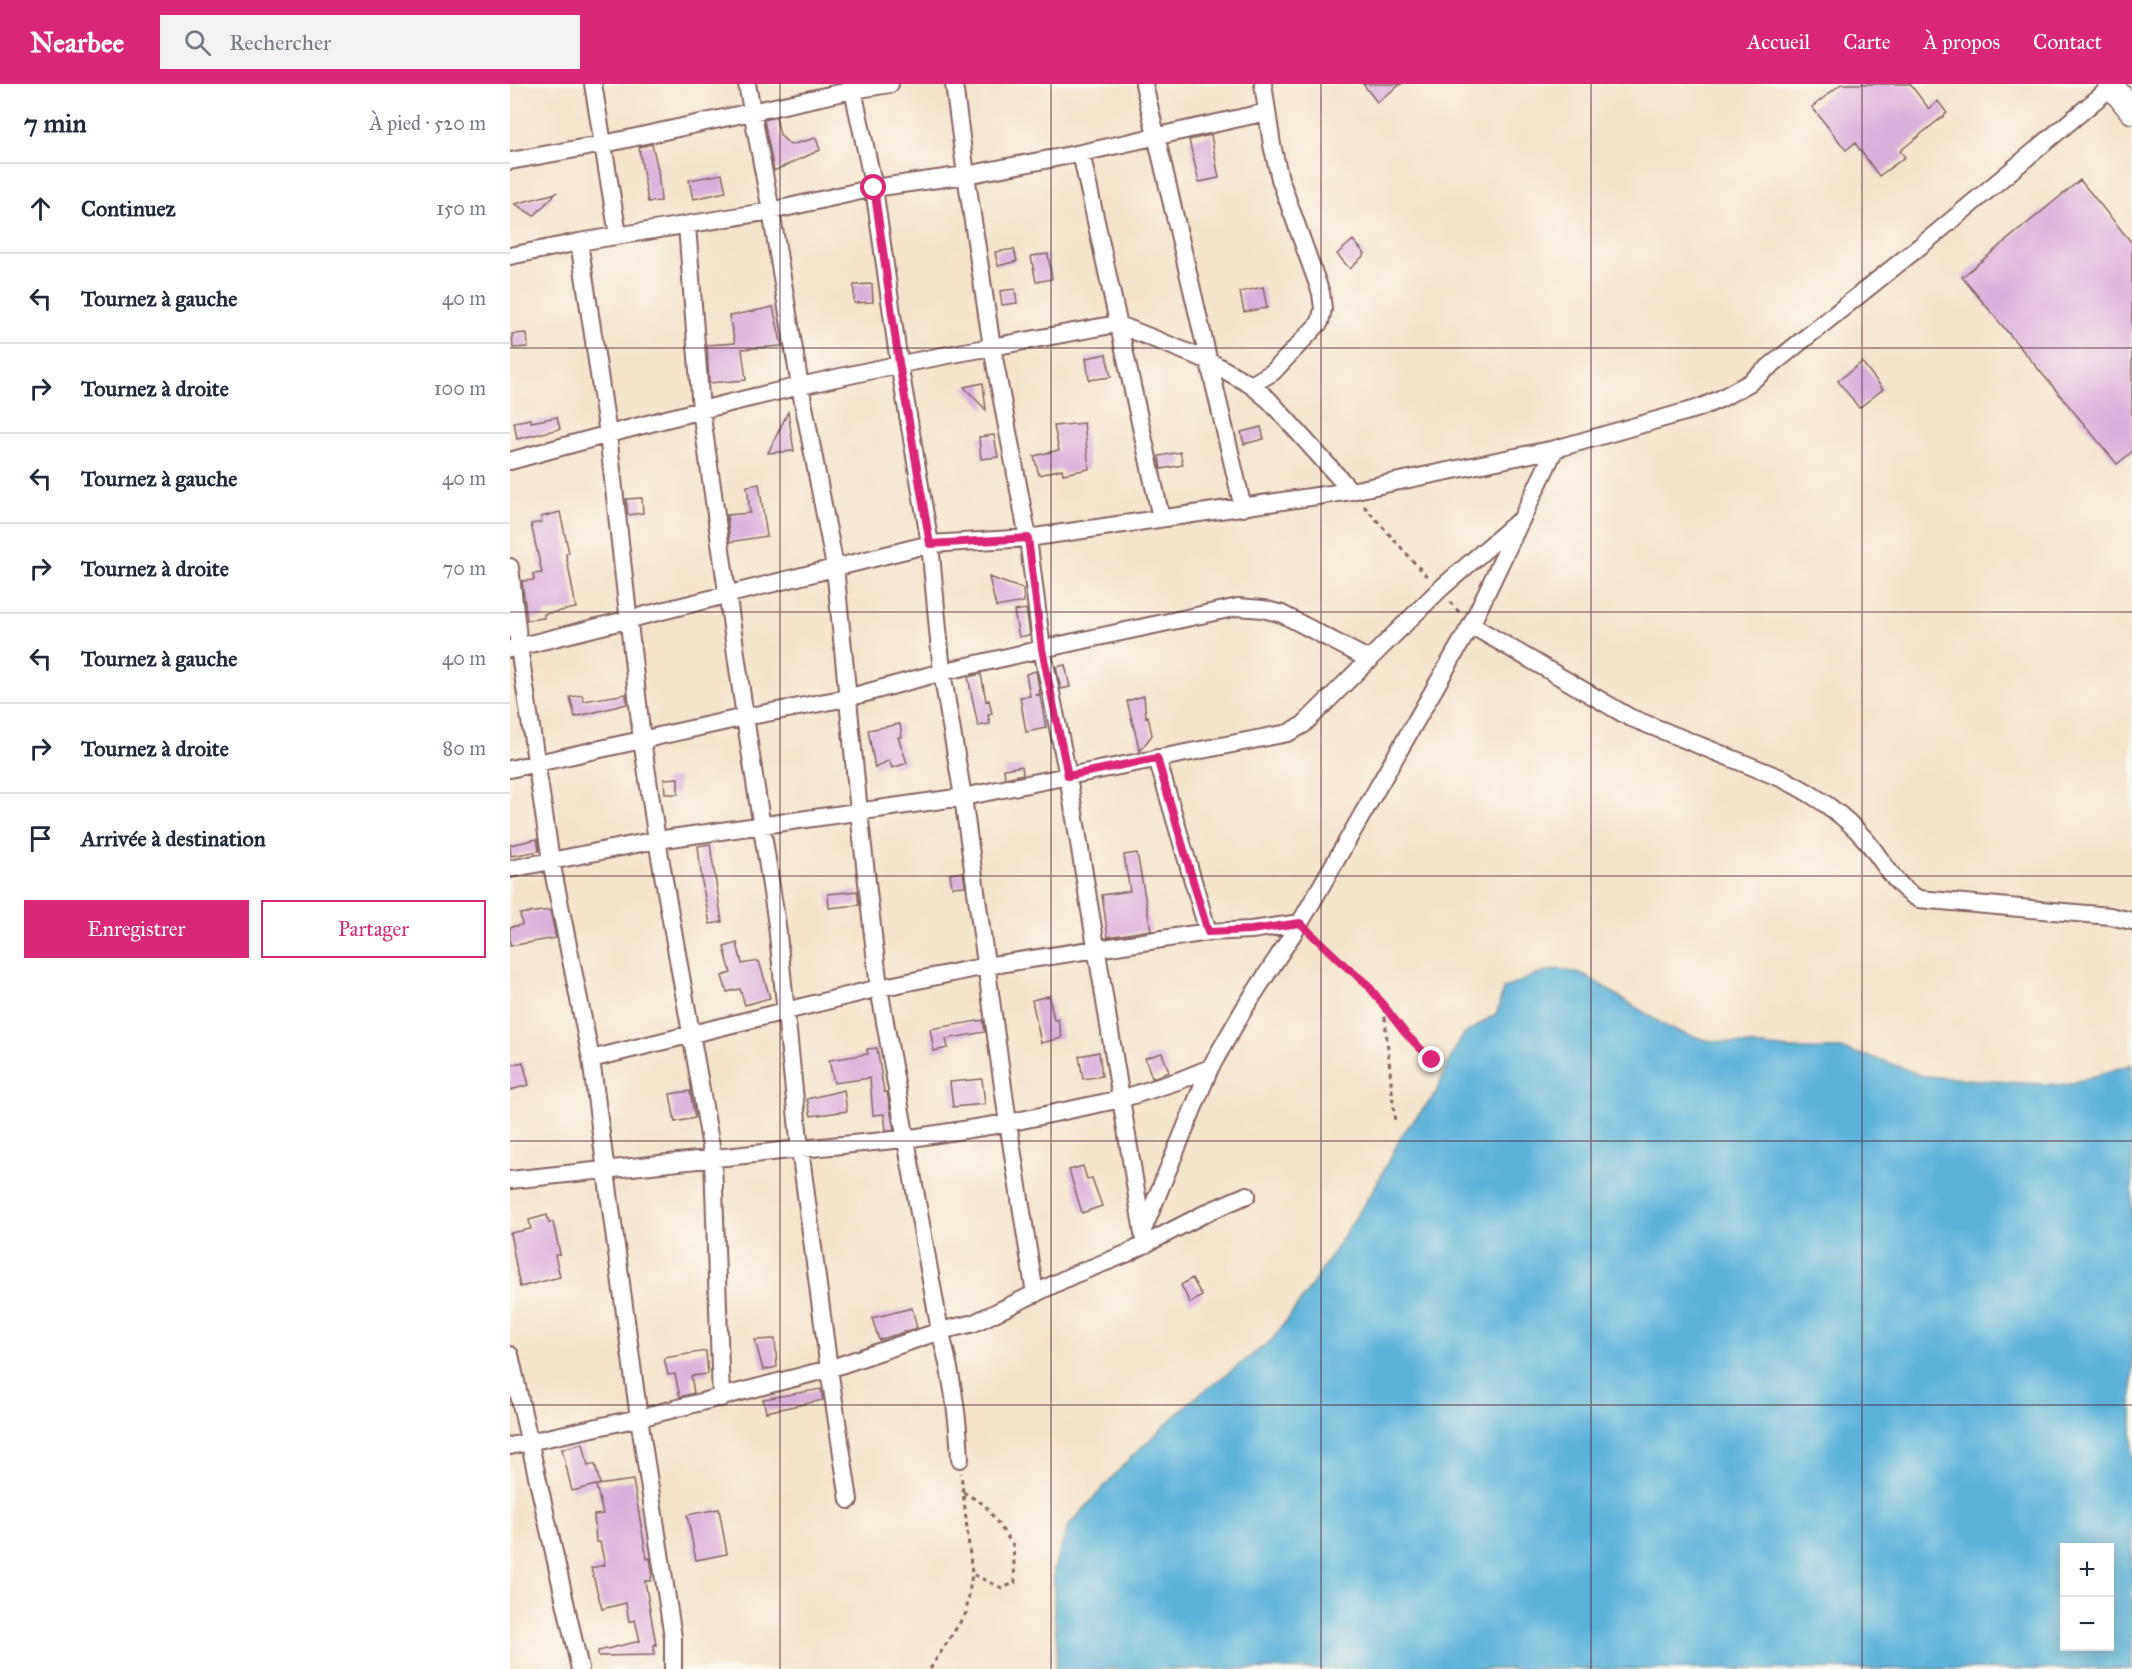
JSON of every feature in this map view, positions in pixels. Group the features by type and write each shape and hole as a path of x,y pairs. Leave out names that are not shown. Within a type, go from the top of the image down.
{"highway":[{"path":"2112,85 2132,111"}],"street":[{"path":"593,84 618,235"},
{"path":"747,84 800,386 835,567 879,988 904,1139 940,1331 953,1382 960,1459"},
{"path":"510,161 604,144 852,87 890,84"},
{"path":"954,84 992,347 1028,538 1042,649 1068,776 1144,1237"},
{"path":"1144,84 1243,508"},
{"path":"1251,385 1273,372 1320,322 1323,309 1321,293 1280,179 1263,84"},
{"path":"514,648 930,544 1028,538 1351,491 1555,449 1699,408 1749,383 1934,235 2112,85"},
{"path":"852,87 874,188 899,363 930,544 942,672 963,797 1008,1124 1035,1294"},
{"path":"510,256 618,235 771,211 874,188 966,175 1081,153 1267,112"},
{"path":"1081,153 1161,518"},
{"path":"687,225 701,410 777,925 800,1149 849,1500"},
{"path":"579,242 608,434 642,741 657,840 713,1158 721,1398"},
{"path":"510,461 701,410 899,363 1117,324 1209,361 1251,385 1269,400 1351,491"},
{"path":"1144,1237 1210,1068 1244,1009 1300,923 1471,625 1555,449"},
{"path":"510,869 657,840 963,797 1288,733 1314,716 1439,590 1522,518"},
{"path":"510,567 514,648 536,764 551,861 591,1059 639,1418 673,1637 673,1669"},
{"path":"510,769 745,717 847,698 942,672 1238,607 1263,609 1282,614 1370,660"},
{"path":"1471,625 1629,717 1783,779 1806,791 1841,816 1863,836 1906,891 1919,899 2110,916 2132,921"},
{"path":"1157,758 1208,932"},
{"path":"591,1059 879,988 986,966 1208,932 1251,930 1300,923"},
{"path":"510,1180 904,1139 1008,1124 1121,1099 1210,1068"},
{"path":"510,1446 721,1398 829,1369 940,1331 974,1323 1073,1275 1144,1237 1247,1196"},
{"path":"510,1355 580,1669"}],"path":[{"path":"1351,491 1471,625"},
{"path":"1300,923 1367,984 1405,1033 1432,1060"},
{"path":"1384,1006 1395,1122"},
{"path":"930,1669 966,1613 972,1574 960,1459"},
{"path":"963,1492 985,1505 1013,1545 1015,1583 1002,1588 972,1574"}],"water":[{"path":"1559,969 1585,975 1670,1029 1706,1040 1790,1049 1841,1049 1884,1061 1923,1076 2066,1085 2132,1064 2132,1669 1055,1669 1057,1648 1054,1568 1068,1527 1126,1462 1191,1401 1272,1340 1306,1294 1374,1189 1403,1133 1435,1095 1463,1035 1497,1013 1503,989 1535,975"}],"building":[{"path":"1363,84 1401,84 1377,102"},
{"path":"1841,84 1910,84 1929,109 1938,101 1947,113 1900,151 1905,157 1879,176 1855,143 1846,150 1812,107"},
{"path":"776,117 780,135 790,145 816,138 820,150 774,171 764,120"},
{"path":"1211,135 1219,178 1199,182 1189,140"},
{"path":"652,144 658,170 661,201 648,202 639,147"},
{"path":"722,174 726,192 693,199 689,180"},
{"path":"2080,180 2132,243 2132,452 2117,464 1962,277"},
{"path":"556,193 534,216 515,204"},
{"path":"1353,240 1365,254 1350,269 1337,254"},
{"path":"1014,249 1017,261 998,266 995,252"},
{"path":"1048,254 1052,279 1036,282 1031,256"},
{"path":"872,284 873,302 854,303 854,285"},
{"path":"1263,287 1267,308 1244,312 1240,292"},
{"path":"1015,289 1017,303 1002,305 1000,291"},
{"path":"773,307 782,346 742,349 746,380 709,383 707,345 735,343 729,316"},
{"path":"527,333 528,347 513,348 512,334"},
{"path":"1106,354 1111,377 1089,380 1086,358"},
{"path":"1862,362 1883,389 1859,408 1838,381"},
{"path":"983,383 986,410 964,387"},
{"path":"788,412 794,451 768,453"},
{"path":"557,417 560,429 517,439 514,422 531,419 531,422"},
{"path":"1084,423 1089,469 1063,474 1062,469 1039,475 1034,456 1059,450 1054,426"},
{"path":"1261,427 1264,439 1244,444 1241,432"},
{"path":"994,435 998,457 981,459 979,437"},
{"path":"1180,452 1183,465 1161,469 1159,456"},
{"path":"759,484 767,536 730,542 727,515 750,513 747,486"},
{"path":"642,498 643,513 628,515 626,499"},
{"path":"560,512 569,553 566,554 576,608 544,614 544,618 527,620 522,581 534,580 533,574 542,573 531,524 542,522 541,517"},
{"path":"989,577 1023,589 1024,602 996,607"},
{"path":"1026,609 1030,635 1019,637 1014,611"},
{"path":"1065,665 1070,687 1061,689 1056,667"},
{"path":"1036,671 1040,694 1035,695 1040,695 1046,728 1026,732 1020,697 1030,696 1026,674"},
{"path":"981,674 986,701 989,700 992,714 988,715 990,724 978,726 968,677"},
{"path":"626,694 627,704 575,717 570,697 582,695 584,701"},
{"path":"1144,696 1146,717 1148,716 1152,735 1140,751 1127,701"},
{"path":"900,724 902,737 898,737 907,763 892,768 889,760 875,768 868,730"},
{"path":"1022,766 1023,774 1005,778 1004,769"},
{"path":"678,778 678,794 665,794 664,779"},
{"path":"537,839 539,851 511,856 510,845"},
{"path":"710,844 722,922 710,924 698,846"},
{"path":"1137,853 1151,930 1108,937 1102,895 1130,891 1124,855"},
{"path":"963,872 965,886 952,887 950,874"},
{"path":"857,891 859,905 829,908 828,894"},
{"path":"550,910 556,938 510,946 510,927 522,925 520,914"},
{"path":"737,943 742,964 759,961 770,998 745,1005 740,989 727,992 722,976 731,973 724,947"},
{"path":"1049,996 1054,1020 1058,1019 1062,1038 1041,1043 1032,1000"},
{"path":"983,1020 985,1032 946,1039 948,1048 934,1051 930,1029"},
{"path":"877,1048 884,1092 887,1092 894,1130 886,1130 884,1114 873,1115 870,1078 834,1083 829,1060 868,1054 867,1049"},
{"path":"1099,1052 1102,1076 1083,1079 1079,1056"},
{"path":"1162,1053 1169,1072 1152,1078 1145,1058"},
{"path":"523,1062 529,1085 510,1090 510,1065"},
{"path":"982,1079 985,1104 953,1107 950,1082"},
{"path":"844,1090 847,1111 811,1116 807,1099"},
{"path":"690,1091 695,1118 675,1122 670,1094"},
{"path":"1083,1166 1087,1179 1092,1178 1102,1206 1082,1213 1069,1170"},
{"path":"547,1215 549,1223 553,1222 560,1254 555,1255 560,1277 520,1287 510,1233 531,1229 529,1220"},
{"path":"1192,1278 1202,1296 1190,1303 1181,1285"},
{"path":"912,1308 917,1328 879,1340 872,1318"},
{"path":"775,1339 777,1367 763,1370 755,1340"},
{"path":"706,1351 708,1374 691,1376 694,1393 680,1397 675,1374 668,1375 664,1358"},
{"path":"821,1389 823,1400 766,1412 763,1399"},
{"path":"583,1443 588,1466 595,1464 600,1484 597,1485 633,1480 647,1559 650,1558 652,1571 651,1581 645,1581 656,1645 654,1645 654,1655 598,1656 598,1651 640,1641 635,1620 629,1622 626,1603 602,1609 591,1568 605,1565 600,1542 596,1542 594,1515 603,1514 596,1485 572,1491 562,1449"},
{"path":"719,1509 727,1554 696,1560 687,1515"}],"route":[{"path":"874,188 899,363 930,544 1028,538 1042,649 1068,776 1157,758 1208,932 1251,930 1300,923 1367,984 1405,1033 1432,1060"}]}
